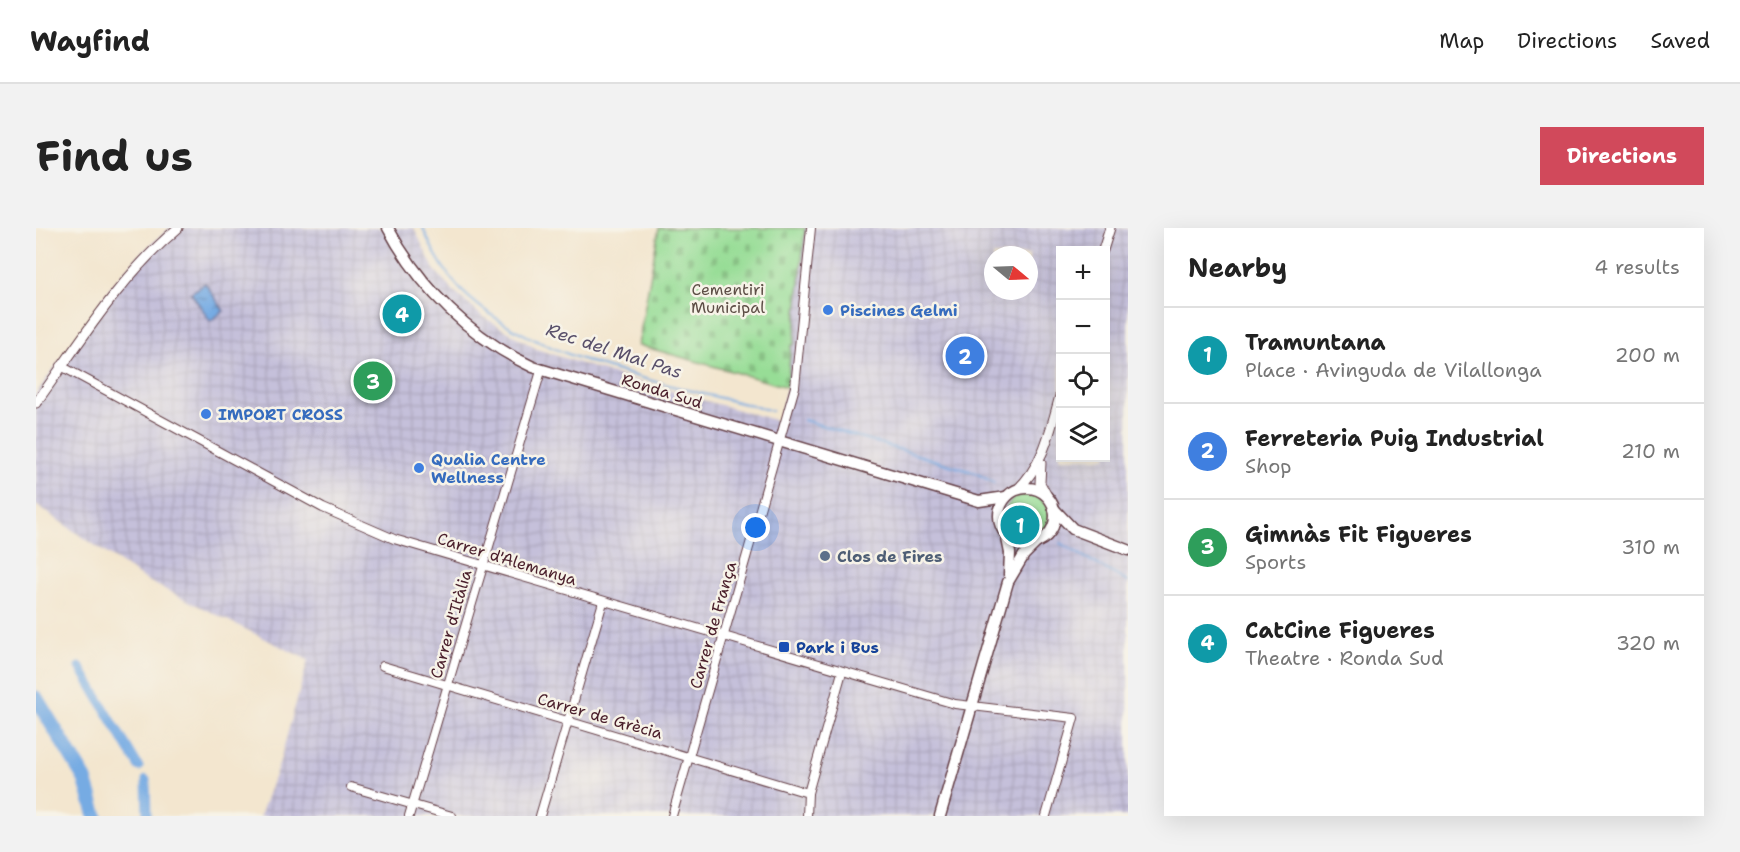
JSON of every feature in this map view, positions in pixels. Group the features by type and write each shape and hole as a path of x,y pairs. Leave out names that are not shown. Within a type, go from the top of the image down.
{"main road":[{"name":"Ronda Sud","path":"388,228 420,278 468,326 500,350 541,370 979,501 1006,496"},
{"path":"940,816 1008,582 1010,553 999,521 1000,507 1006,496 1017,490 1035,489 1047,496 1054,508 1074,530 1128,549"},
{"name":"Ronda Sud","path":"979,501 999,521"},
{"path":"1008,582 1024,555 1042,539 1054,523 1054,508"},
{"path":"1005,534 1017,542 1042,539 1074,530"}],"street":[{"path":"36,403 119,287 148,254 178,228"},
{"name":"Carrer de França","path":"672,816 795,387 811,228"},
{"path":"1104,246 1110,228"},
{"name":"Carrer d'Alemanya","path":"62,366 348,520 394,538 603,602 955,704 1074,718 1046,816"},
{"name":"Carrer d'Itàlia","path":"409,816 541,370"},
{"path":"1047,496 1040,483 1043,455 1057,408"},
{"path":"1017,490 1035,471 1043,455"},
{"path":"540,816 603,602"},
{"name":"Carrer de Grècia","path":"383,666 808,793"},
{"path":"807,816 808,793 842,672"},
{"path":"351,787 452,816"}],"shaded area":[{"path":"170,228 414,228 434,269 453,291 482,316 537,349 628,379 778,421 788,381 791,345 794,345 805,228 1128,228 1128,816 260,816 279,764 308,660 144,579 36,505 36,394 114,283 140,254"}],"green space":[{"name":"Cementiri Municipal","path":"659,228 805,228 794,345 791,345 787,387 638,345"},
{"path":"1027,494 1042,501 1049,516 1042,531 1027,538 1012,531 1005,516 1012,501"}],"water":[{"path":"205,283 224,311 210,321 191,293"}],"waterway":[{"name":"Rec del Mal Pas","path":"423,228 439,261 461,290 491,315 526,336 607,368 772,411"},
{"name":"Rec del Mal Pas","path":"804,420 976,473 994,483"},
{"name":"Rec del Mal Pas","path":"1060,543 1128,582"},
{"path":"80,667 139,767"},
{"path":"36,698 85,779 96,816"},
{"path":"146,780 147,816"}],"place":[{"name":"Piscines Gelmi","path":"828,310"},
{"name":"CatCine Figueres","path":"402,314"},
{"name":"Ferreteria Puig Industrial","path":"965,356"},
{"name":"Gimnàs Fit Figueres","path":"373,381"},
{"name":"IMPORT CROSS","path":"206,414"},
{"name":"Qualia Centre Wellness","path":"419,468"},
{"name":"Tramuntana","path":"1020,525"},
{"name":"Clos de Fires","path":"825,556"},
{"name":"Park i Bus","path":"784,647"}]}
